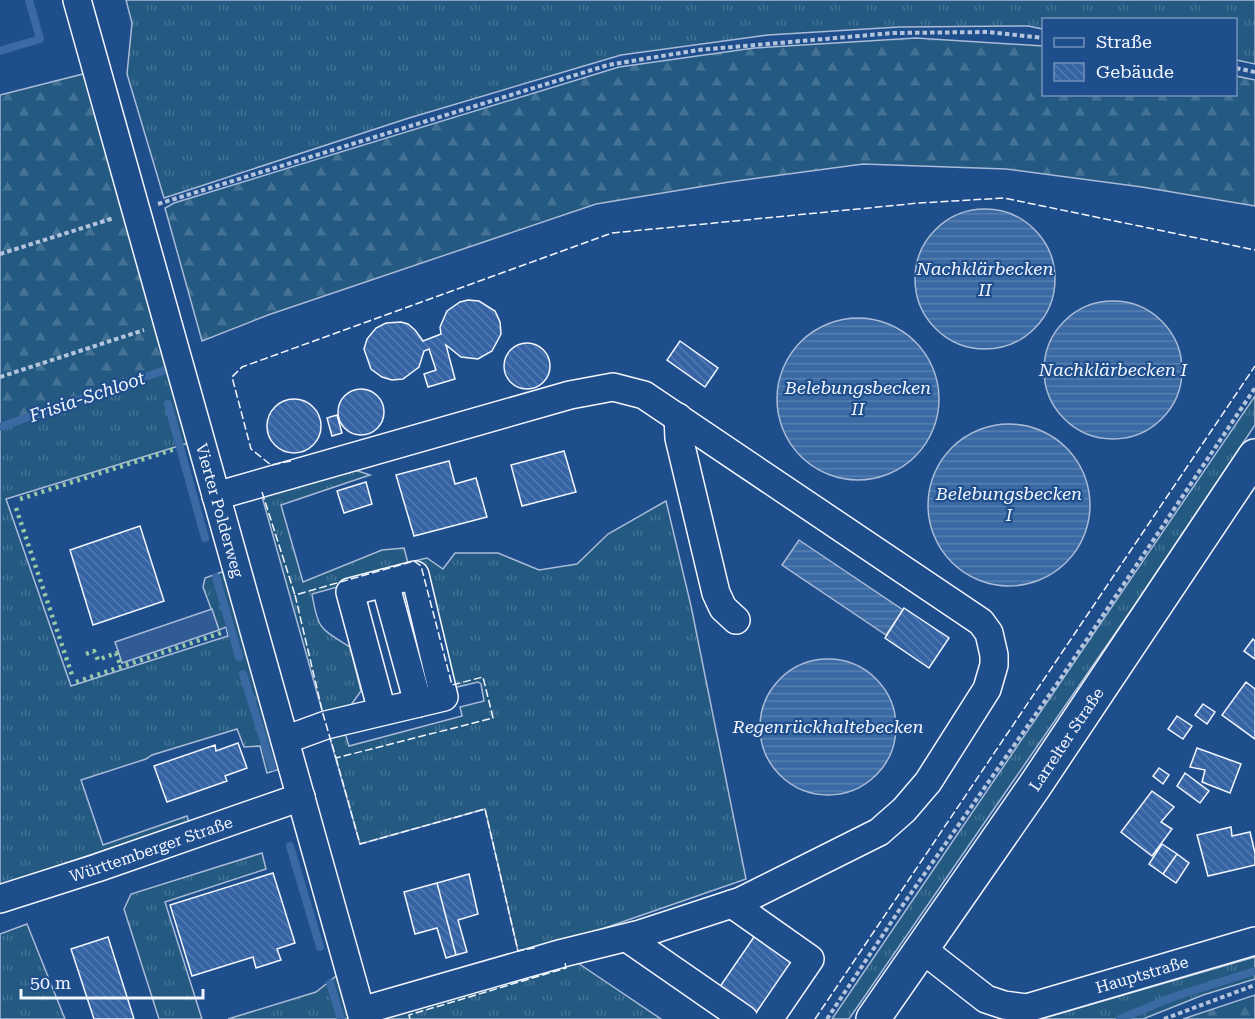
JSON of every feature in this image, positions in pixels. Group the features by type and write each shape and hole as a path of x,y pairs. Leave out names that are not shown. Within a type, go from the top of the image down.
{"main road":[{"name":"Larrelter Straße","path":"873,1019 1034,787 1255,456"}],"street":[{"name":"Vierter Polderweg","path":"77,0 362,1015"},
{"path":"216,496 570,395 613,387 644,395 678,417 981,622 989,633 994,665 987,688 976,708 928,782 904,810 879,832 814,866 732,904 627,938 563,953 362,1015"},
{"path":"678,417 679,438 716,593 723,608 736,620"},
{"path":"285,740 326,725 444,697 415,575 350,592 382,711"},
{"path":"385,583 418,703"},
{"name":"Württemberger Straße","path":"0,899 107,865 300,797"},
{"path":"732,904 810,959 769,1019"},
{"path":"627,938 744,1019"},
{"name":"Hauptstraße","path":"994,1019 1255,941"},
{"name":"Hauptstraße","path":"922,948 986,999 1004,1005 1027,1008"}],"path":[{"path":"0,254 608,65 698,50 893,33 988,32 1042,38"},
{"path":"1237,68 1255,72"},
{"path":"0,377 167,323"},
{"path":"827,1019 900,909 1061,678 1255,388"},
{"path":"1164,1019 1255,985"}],"green space":[{"path":"126,0 1255,0 1255,64 1237,60 1237,18 1042,18 1042,29 1028,26 899,27 768,35 621,55 409,118 164,198 127,74 132,23"},
{"path":"916,38 1042,46 1042,96 1237,96 1237,76 1255,80 1255,206 1142,187 1006,169 863,164 729,182 596,204 268,315 202,341 165,208 174,203 619,67 754,48"},
{"path":"87,73 175,366 0,427 0,95"},
{"path":"175,366 195,441 6,499 71,686 228,636 226,627 219,630 203,587 205,578 230,569 283,768 267,773 260,746 244,747 237,729 81,780 103,845 187,816 189,822 0,885 0,427"},
{"path":"1255,396 1255,425 1134,606 849,1019 832,1019"},
{"path":"349,468 370,475 281,505 303,582 382,550 404,548 409,567 312,594 316,615 322,627 350,647 361,691 351,705 323,714 261,493"},
{"path":"666,501 691,606 746,879 573,939 518,951 485,809 360,844 329,735 344,730 349,746 462,716 460,707 484,701 481,684 478,682 453,688 414,561 427,558 443,569 455,553 498,553 539,570 577,564 608,534"},
{"path":"262,853 266,869 165,902 202,1019 159,1019 124,909 131,894"},
{"path":"27,924 65,1019 0,1019 0,934"},
{"path":"563,953 661,1019 363,1019"},
{"path":"1255,957 1255,979 1203,995 1143,1019 1041,1019"},
{"path":"340,973 354,1019 228,1019 316,992"},
{"path":"1255,995 1255,1019 1183,1019"}],"shaded area":[{"path":"212,609 219,630 122,663 115,642"}],"water":[{"name":"Nachklärbecken II","path":"985,209 1012,214 1034,230 1050,252 1055,279 1050,306 1034,328 1012,344 985,349 958,344 936,328 920,306 915,279 920,252 936,230 958,214"},
{"name":"Nachklärbecken I","path":"1113,301 1139,306 1162,321 1177,344 1182,370 1177,396 1162,419 1139,434 1113,439 1087,434 1064,419 1049,396 1044,370 1049,344 1064,321 1087,306"},
{"name":"Belebungsbecken II","path":"858,318 889,324 915,342 933,368 939,399 933,430 915,456 889,474 858,480 827,474 801,456 783,430 777,399 783,368 801,342 827,324"},
{"name":"Belebungsbecken I","path":"1009,424 1025,425 1040,430 1054,437 1066,448 1077,460 1084,474 1089,489 1089,521 1084,536 1077,550 1066,562 1054,573 1040,580 1025,585 1009,586 993,585 978,580 964,573 952,562 941,550 934,536 929,521 928,505 929,489 934,474 941,460 952,448 964,437 978,430 993,425"},
{"path":"799,540 903,610 886,635 782,565"},
{"name":"Regenrückhaltebecken","path":"828,659 854,664 866,670 876,679 885,689 891,701 896,727 891,753 885,765 876,775 866,784 854,790 828,795 802,790 790,784 780,775 771,765 765,753 760,727 765,701 771,689 780,679 790,670 802,664"}],"building":[{"path":"479,301 495,311 500,322 501,334 492,351 478,359 461,357 446,345 455,379 428,387 424,374 436,370 429,349 424,351 419,367 403,379 392,380 382,377 371,369 364,349 367,339 376,328 386,323 401,322 415,330 423,341 441,334 440,327 447,311 460,302"},
{"path":"680,341 718,368 705,387 667,360"},
{"path":"527,343 543,350 550,366 543,382 527,389 511,382 504,366 511,350"},
{"path":"361,389 370,390 377,396 383,403 383,421 377,428 370,434 361,435 352,434 345,428 339,421 338,412 339,403 345,396 352,390"},
{"path":"289,399 299,399 309,403 317,411 321,426 317,441 309,449 299,453 289,453 279,449 271,441 267,431 267,421 271,411 279,403"},
{"path":"337,415 342,433 332,436 327,418"},
{"path":"564,451 576,492 522,506 511,465"},
{"path":"449,461 455,484 476,478 487,517 414,536 396,475"},
{"path":"366,482 372,504 344,513 337,491"},
{"path":"140,526 164,601 93,625 70,550"},
{"path":"904,608 949,638 929,668 885,638"},
{"path":"1253,639 1255,641 1255,659 1244,651"},
{"path":"1246,682 1255,689 1255,739 1222,715"},
{"path":"1203,704 1215,712 1207,724 1195,715"},
{"path":"1177,716 1192,726 1183,739 1168,729"},
{"path":"238,743 247,768 225,776 227,781 167,802 154,766 215,745 216,751"},
{"path":"1197,748 1241,764 1230,793 1202,782 1205,770 1190,767"},
{"path":"1159,768 1169,775 1163,784 1153,776"},
{"path":"1185,773 1209,791 1200,803 1177,786"},
{"path":"1152,791 1174,807 1161,822 1172,829 1152,856 1121,832"},
{"path":"1231,827 1232,836 1250,832 1255,865 1208,876 1197,835"},
{"path":"1162,844 1177,854 1163,874 1149,864"},
{"path":"1177,854 1189,863 1176,883 1163,874"},
{"path":"273,873 295,943 277,949 281,960 256,968 253,957 192,976 170,905"},
{"path":"469,874 478,914 458,920 467,952 456,955 437,883"},
{"path":"437,883 456,955 446,958 437,928 415,934 404,892"},
{"path":"756,934 797,962 760,1016 719,988"},
{"path":"108,937 134,1019 94,1019 71,949"}],"waterway":[{"path":"0,51 40,39 29,0"},
{"name":"Frisia-Schloot","path":"0,427 174,367"},
{"path":"168,404 205,538"},
{"path":"216,577 239,657"},
{"path":"243,674 272,767"},
{"path":"290,846 320,947"},
{"path":"1120,1019 1173,997 1255,971"},
{"path":"330,983 341,1019"}],"hedge":[{"path":"20,499 175,449"},
{"path":"16,508 73,678"},
{"path":"76,682 224,632"},
{"path":"86,654 94,651 98,660 116,653 120,664"}],"fence":[{"path":"291,461 271,465 251,449 232,377 242,367 612,233 919,203 1004,198 1255,250"},
{"path":"815,1019 1255,366"},
{"path":"262,492 295,595"},
{"path":"414,561 421,566 452,685 483,677 493,718 336,758 323,714 295,595 414,561"},
{"path":"336,758 360,844 485,809 518,951 538,947"},
{"path":"410,1019 409,1015 566,968 565,962"}]}
